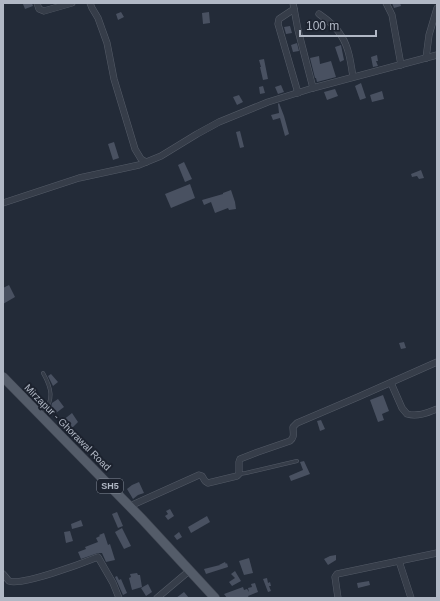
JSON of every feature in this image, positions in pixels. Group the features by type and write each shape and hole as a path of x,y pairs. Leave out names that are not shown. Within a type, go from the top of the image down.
{"main road":[{"name":"Mirzapur - Ghorawal Road","path":"3,377 130,506 215,598"}],"street":[{"path":"37,3 39,9 44,11 72,3"},
{"path":"90,3 98,18 107,43 114,79 135,148 141,159 146,162"},
{"path":"386,3 392,14 401,65"},
{"path":"294,6 279,19 278,24 298,93"},
{"path":"294,6 298,30 314,88"},
{"path":"426,58 429,35 437,8"},
{"path":"319,14 334,26 342,37 347,47 353,77"},
{"path":"3,203 79,178 139,165 171,150 219,122 268,102 353,77 437,55"},
{"path":"130,506 199,475 202,476 208,483 237,476 239,474 240,459 290,441 294,437 293,427 296,423 437,362"},
{"path":"391,383 406,414 424,414 437,409"},
{"path":"338,598 334,576 337,574 437,553"},
{"path":"3,574 12,581 37,578 98,558 113,583 119,598"},
{"path":"399,561 411,598"},
{"path":"157,598 189,570"}],"lane":[{"path":"42,416 47,409 51,398 48,381 43,373"},
{"path":"239,474 297,461"}],"building":[{"path":"32,3 33,6 25,9 23,4"},
{"path":"392,3 400,3 401,6 394,8"},
{"path":"121,12 124,17 118,20 116,14"},
{"path":"209,12 210,23 203,24 202,13"},
{"path":"290,26 292,33 286,34 284,27"},
{"path":"297,43 299,51 293,52 291,45"},
{"path":"341,45 344,60 340,62 335,47"},
{"path":"377,55 378,61 376,61 378,66 373,67 371,57"},
{"path":"319,56 320,64 331,61 336,77 317,82 310,58"},
{"path":"264,59 268,79 263,80 259,60"},
{"path":"361,83 366,98 360,100 355,86"},
{"path":"281,85 284,92 278,94 275,87"},
{"path":"263,86 265,93 260,94 259,87"},
{"path":"335,89 338,96 327,100 324,92"},
{"path":"382,91 384,99 372,102 370,95"},
{"path":"239,95 243,102 237,105 233,97"},
{"path":"279,103 289,134 285,136 280,118 273,120 271,115 279,113"},
{"path":"240,131 244,147 240,148 236,132"},
{"path":"114,142 119,158 113,160 108,144"},
{"path":"184,162 192,179 185,182 178,165"},
{"path":"421,170 424,178 419,179 417,176 412,177 411,174"},
{"path":"190,184 195,198 171,208 165,194"},
{"path":"231,190 236,209 229,210 228,208 215,213 211,202 204,205 202,200"},
{"path":"9,285 15,297 3,304 3,288"},
{"path":"404,342 406,348 401,349 399,343"},
{"path":"51,374 58,382 53,386 48,376"},
{"path":"383,395 389,411 382,414 384,420 378,422 370,400"},
{"path":"58,399 64,407 56,413 51,407 52,403"},
{"path":"72,413 78,422 70,430 62,421"},
{"path":"321,420 325,429 320,431 317,421"},
{"path":"304,461 310,474 291,481 289,476 303,470 300,462"},
{"path":"139,482 144,493 133,499 127,489"},
{"path":"170,509 174,516 168,520 165,516 168,514 166,511"},
{"path":"117,512 123,526 118,528 112,514"},
{"path":"207,516 210,522 191,533 188,527"},
{"path":"81,520 83,526 72,529 71,524"},
{"path":"122,528 131,546 124,549 115,532"},
{"path":"70,531 73,541 66,543 64,532"},
{"path":"179,532 182,537 177,540 174,536"},
{"path":"104,533 108,545 110,544 115,560 106,562 102,553 81,559 78,552 86,549 85,547 98,542 96,538"},
{"path":"336,555 336,560 328,565 324,559"},
{"path":"249,558 253,573 244,575 239,561"},
{"path":"225,562 226,564 227,563 228,567 206,574 204,569 220,565"},
{"path":"235,571 241,581 232,586 229,582 235,578 231,574"},
{"path":"137,573 140,575 142,587 132,590 129,578 131,577 130,574"},
{"path":"117,576 119,580 121,579 127,593 123,595 115,577"},
{"path":"267,578 268,583 270,582 271,586 269,586 271,591 268,592 263,579"},
{"path":"369,581 370,585 358,588 357,583"},
{"path":"255,583 258,592 248,596 249,598 227,598 224,594 243,587 244,590 247,589 249,592 248,588 252,587 251,584"},
{"path":"148,584 152,592 146,596 141,588"},
{"path":"184,592 189,598 176,598"}]}
